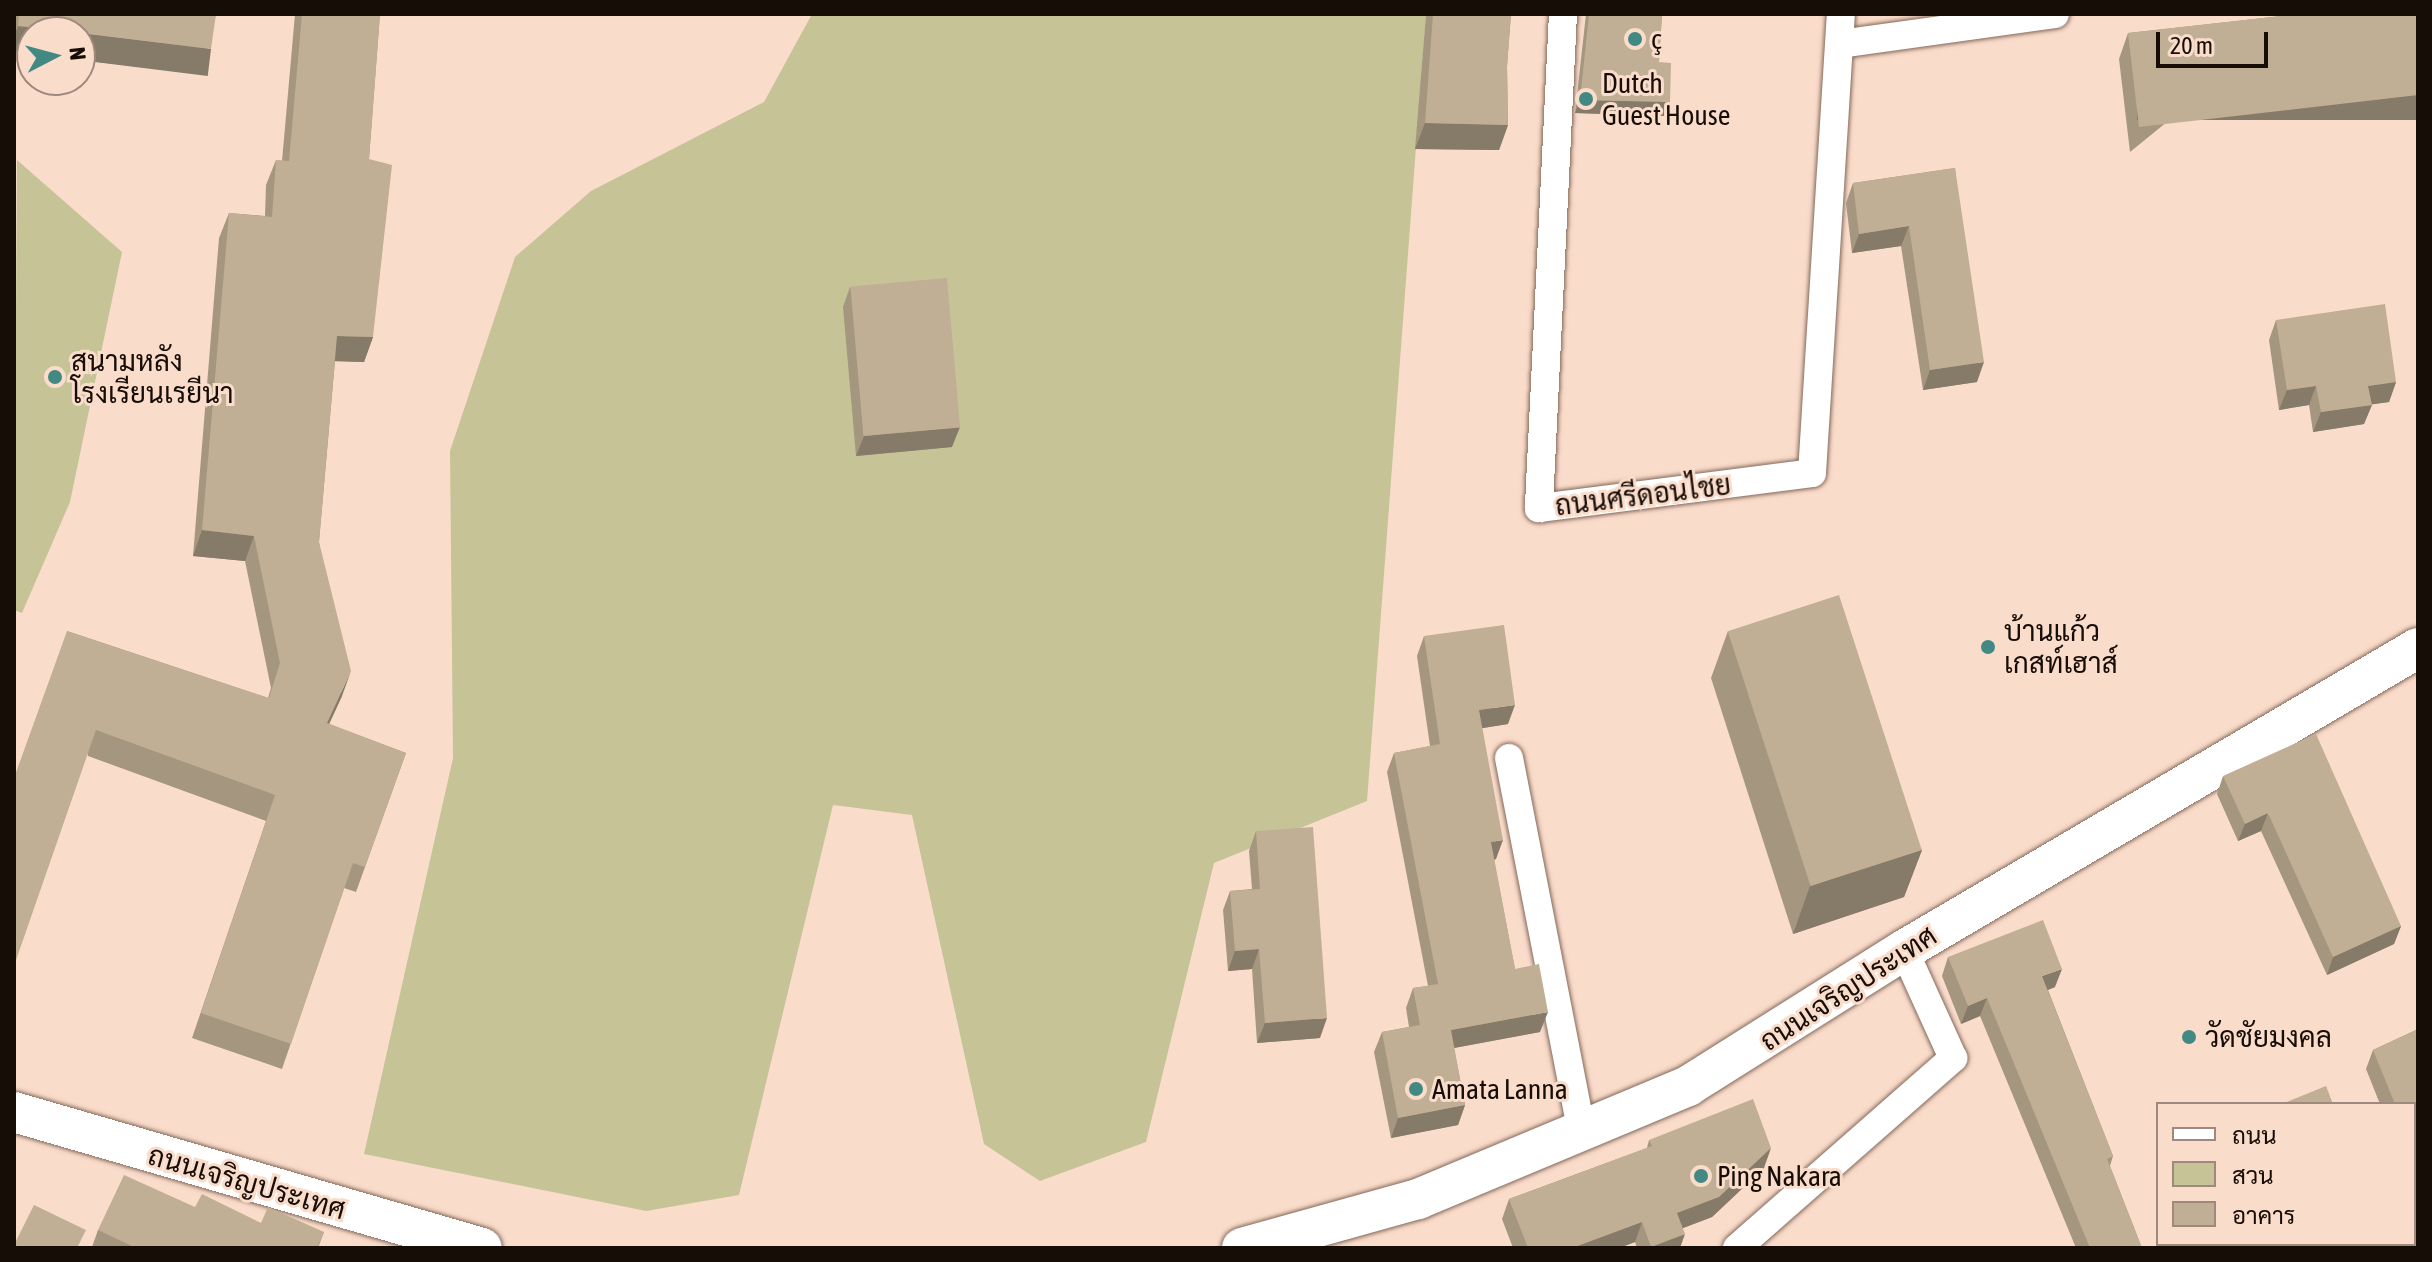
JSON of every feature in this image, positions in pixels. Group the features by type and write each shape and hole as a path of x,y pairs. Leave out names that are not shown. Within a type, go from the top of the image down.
{"street":[{"name":"ถนนศรีดอนไชย","path":"1563,14 1539,508 1812,473 1841,14"},
{"path":"1840,44 2055,14"},
{"name":"ถนนเจริญประเทศ","path":"1242,1248 1418,1199 1582,1135 1728,1065 1904,950 2418,648"},
{"path":"1509,758 1582,1135"},
{"path":"1737,1248 1953,1058 1904,950"},
{"name":"ถนนเจริญประเทศ","path":"14,1112 482,1248"}],"green space":[{"path":"812,14 1426,14 1367,801 1214,863 1146,1142 1040,1181 984,1144 912,815 833,805 739,1195 646,1211 364,1154 453,758 450,451 515,257 591,191 764,102"},
{"name":"สนามหลัง โรงเรียนเรยีนา","path":"17,160 122,252 70,502 22,613 14,610"}],"building":[{"path":"216,14 211,49 96,35 96,16 19,16"},
{"path":"302,14 380,14 369,159 392,165 373,337 337,336 319,542 351,671 327,723 406,753 365,867 353,863 291,1044 201,1013 275,795 96,730 14,966 14,778 67,631 269,698 280,663 254,536 202,530 229,213 272,217 276,160 289,161"},
{"path":"1433,14 1511,14 1507,66 1508,125 1425,123"},
{"path":"1589,14 1662,14 1659,62 1671,63 1670,102 1580,100"},
{"path":"2300,14 2418,14 2418,95 2139,127 2128,33"},
{"path":"1955,168 1984,362 1930,370 1909,226 1859,234 1853,183"},
{"path":"947,278 960,427 863,436 850,286"},
{"path":"2385,304 2396,382 2368,386 2372,405 2321,412 2316,386 2287,390 2276,320"},
{"path":"1839,595 1922,850 1811,886 1728,631"},
{"path":"1504,625 1515,705 1479,710 1503,840 1491,842 1515,969 1539,964 1548,1012 1451,1030 1465,1105 1398,1118 1382,1032 1420,1025 1413,988 1438,984 1394,753 1440,744 1424,636"},
{"path":"2316,734 2401,926 2333,957 2268,813 2245,824 2223,776"},
{"path":"1313,827 1327,1018 1265,1023 1259,949 1235,951 1230,891 1260,889 1256,831"},
{"path":"2043,920 2062,969 2042,976 2113,1156 2107,1159 2142,1248 2090,1248 1987,998 1968,1006 1948,957"},
{"path":"2418,1029 2418,1153 2416,1102 2394,1102 2373,1050"},
{"path":"2326,1086 2332,1102 2287,1102"},
{"name":"Ping Nakara","path":"1753,1099 1771,1148 1719,1197 1677,1213 1685,1234 1651,1247 1642,1222 1572,1248 1528,1248 1509,1199 1652,1146 1649,1140"},
{"path":"124,1175 195,1207 202,1194 261,1223 268,1207 324,1232 317,1248 136,1248 98,1230"},
{"path":"34,1205 86,1230 77,1248 14,1248"}],"place":[{"name":"ç","path":"1635,39"},
{"name":"Dutch Guest House","path":"1586,99"},
{"name":"สนามหลัง โรงเรียนเรยีนา","path":"55,377"},
{"name":"บ้านแก้ว เกสท์เฮาส์","path":"1988,647"},
{"name":"วัดชัยมงคล","path":"2189,1037"},
{"name":"Amata Lanna","path":"1416,1089"},
{"name":"Ping Nakara","path":"1701,1176"}]}
